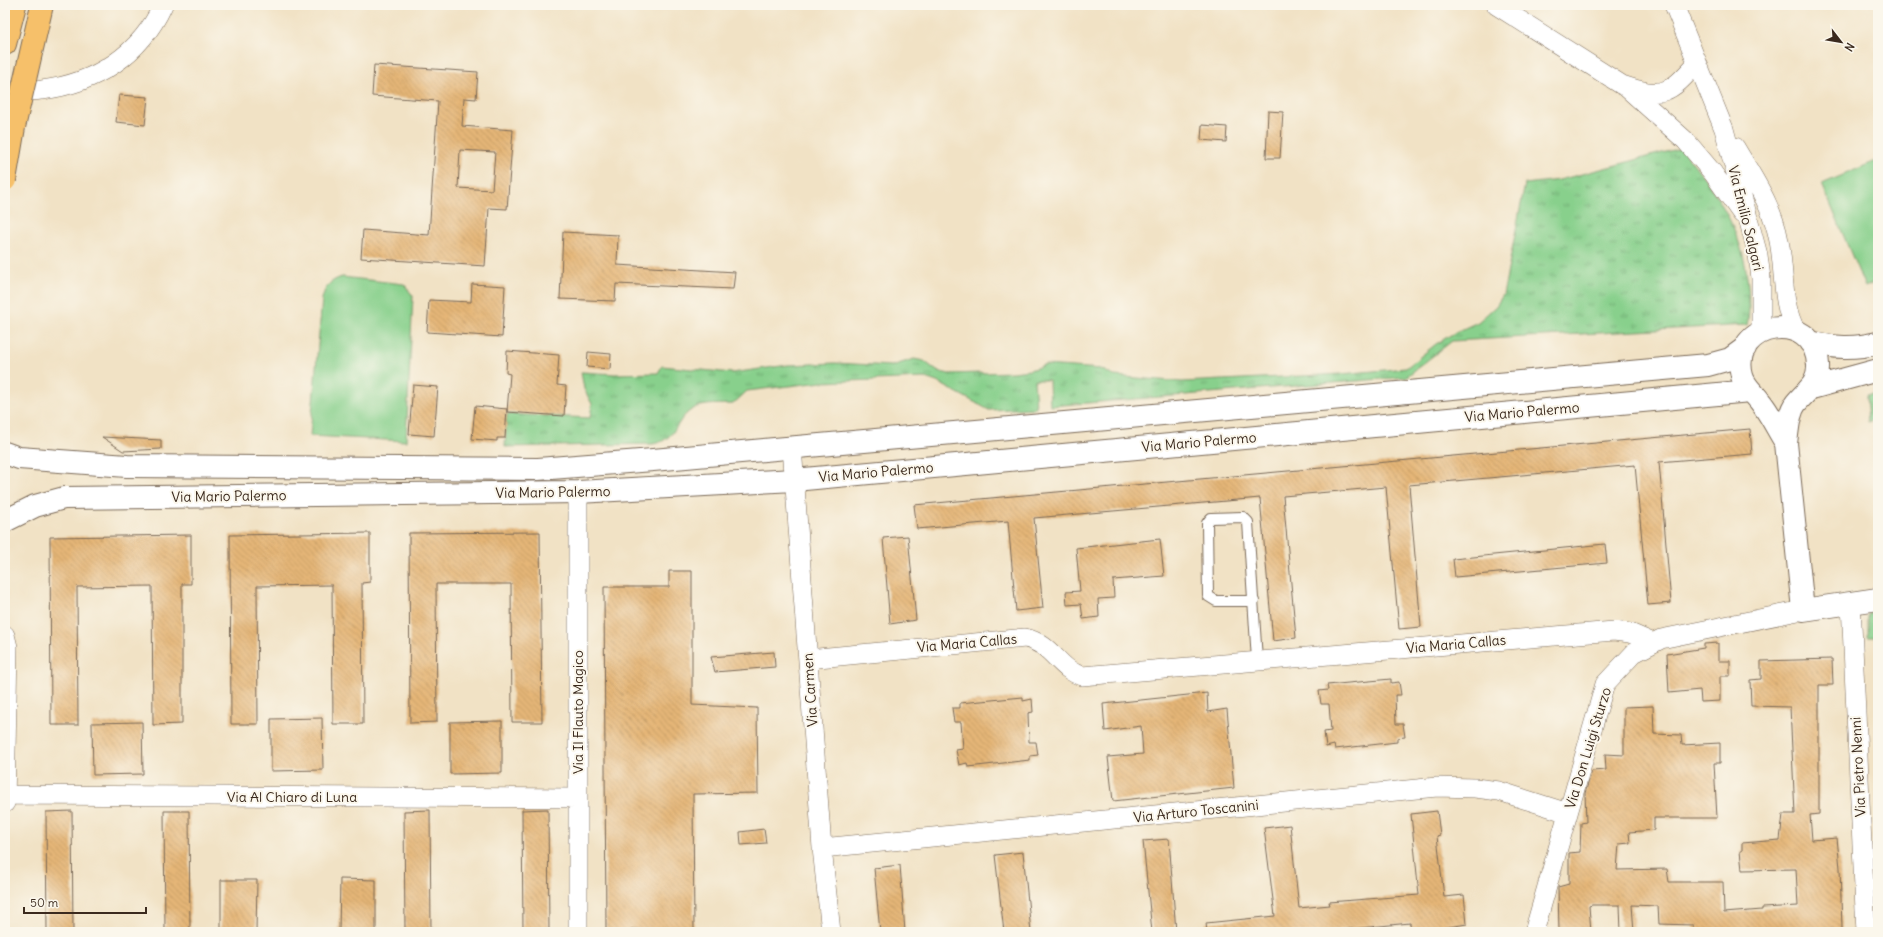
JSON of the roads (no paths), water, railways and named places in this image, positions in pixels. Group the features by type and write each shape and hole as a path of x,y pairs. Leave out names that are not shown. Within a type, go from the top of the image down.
{"highway":[{"path":"5,44 15,5"},
{"path":"5,180 14,127 42,5"}],"street":[{"path":"5,89 41,90 90,77 119,60 142,40 163,5"},
{"path":"1496,5 1622,85 1686,141 1713,173 1749,224"},
{"name":"Via Emilio Salgari","path":"1674,5 1724,129 1758,255 1761,278 1761,332"},
{"path":"1622,85 1643,92 1657,93 1672,89 1697,63"},
{"name":"Via Emilio Salgari","path":"1724,129 1764,196 1779,240 1787,309 1803,336"},
{"path":"1786,443 1744,382 1741,370 1741,359 1745,348 1752,339 1761,332 1778,327 1845,348 1874,342"},
{"path":"1803,336 1817,355 1818,374 1807,392 1796,403 1789,417 1786,443 1803,610"},
{"name":"Via Mario Palermo","path":"5,453 19,458 127,466 538,468 792,447 1708,365 1730,359 1745,348"},
{"path":"1754,395 1770,404 1779,405 1791,403 1807,392 1878,370"},
{"name":"Via Mario Palermo","path":"5,521 35,506 64,498 578,492 794,480 1754,395"},
{"name":"Via Carmen","path":"792,447 822,848 831,932"},
{"name":"Via Il Flauto Magico","path":"578,492 578,932"},
{"name":"Via Don Luigi Sturzo","path":"1534,932 1605,684 1634,652 1653,642 1671,637 1803,610 1878,599"},
{"name":"Via Pietro Nenni","path":"1851,603 1866,932"},
{"name":"Via Maria Callas","path":"808,658 1015,638 1036,640 1044,645 1066,668 1082,676 1614,631 1630,633 1653,642"},
{"path":"5,635 8,647 5,803"},
{"name":"Via Arturo Toscanini","path":"822,848 1437,787 1475,788 1499,791 1568,813"},
{"name":"Via Al Chiaro di Luna","path":"5,795 578,798"}],"lane":[{"path":"1254,601 1216,601 1208,596 1207,523 1211,518 1243,517 1248,520 1254,601 1257,660"}]}
